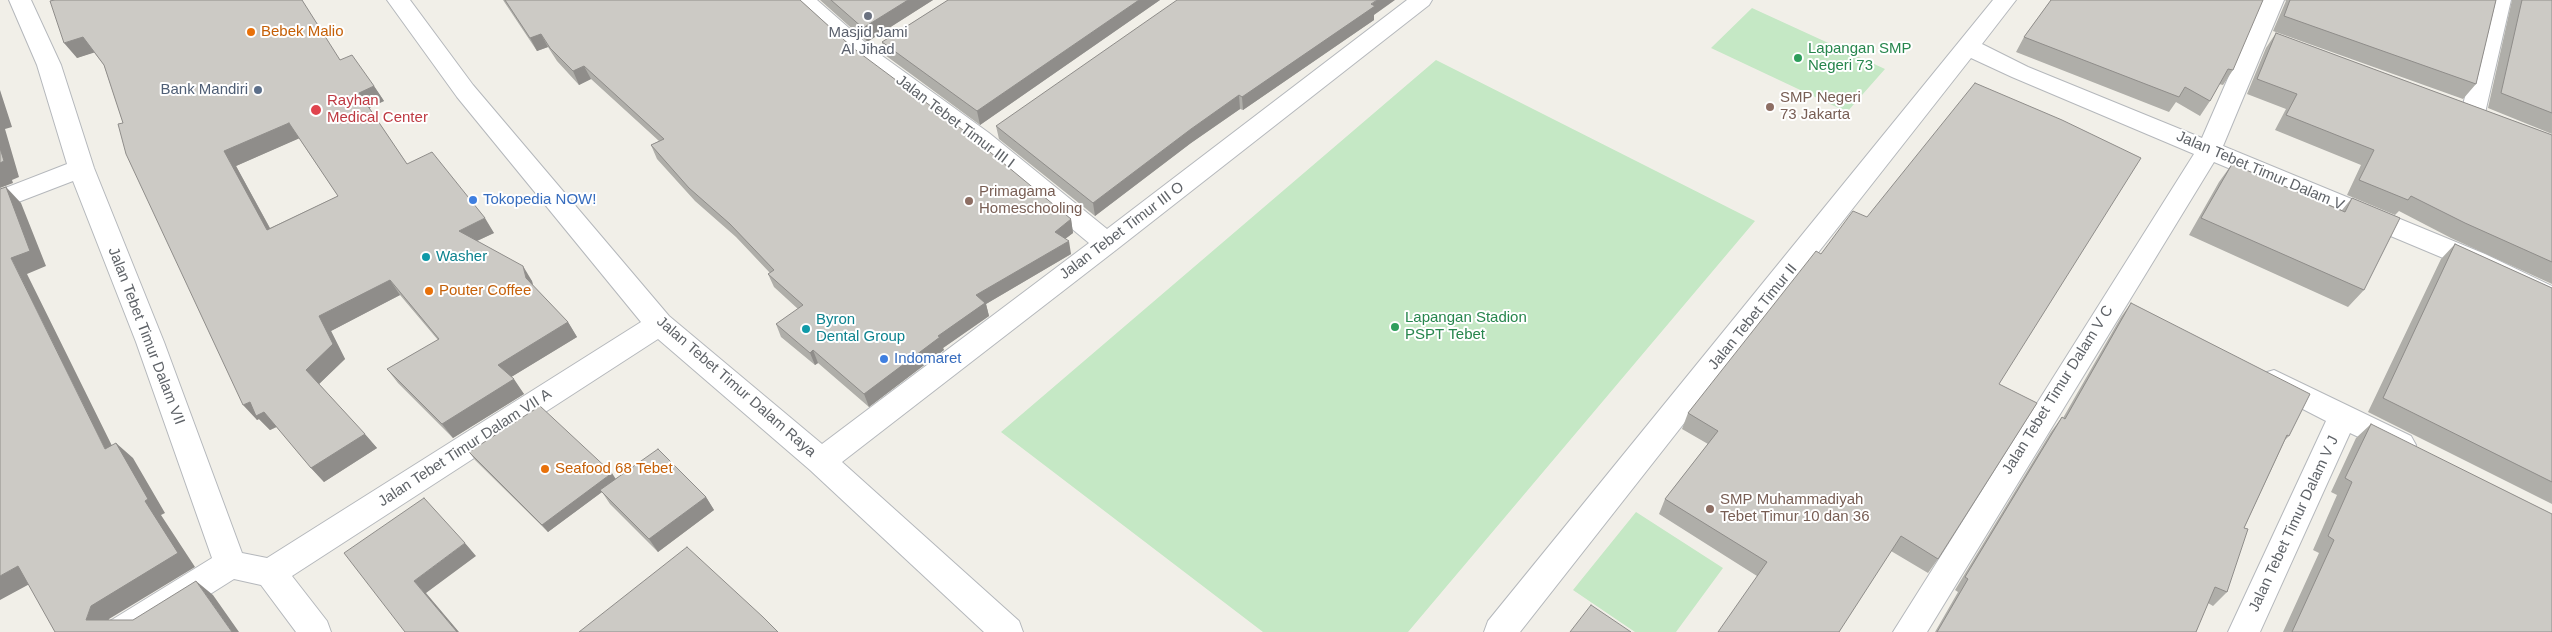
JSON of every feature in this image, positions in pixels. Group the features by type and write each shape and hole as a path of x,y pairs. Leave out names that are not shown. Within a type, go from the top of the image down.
{"street":[{"name":"Jalan Tebet Timur Dalam VII","path":"20,0 49,65 81,168 150,342 230,564"},
{"name":"Jalan Tebet Timur Dalam Raya","path":"398,0 465,91 659,324 820,461 1007,632"},
{"name":"Jalan Tebet Timur III I","path":"804,0 988,133 1107,243"},
{"name":"Jalan Tebet Timur III O","path":"820,461 1107,243 1421,0"},
{"name":"Jalan Tebet Timur II","path":"1500,632 2005,0"},
{"name":"Jalan Tebet Timur Dalam V C","path":"1909,632 2209,150 2267,38 2273,0"},
{"path":"2472,113 2500,0"},
{"name":"Jalan Tebet Timur Dalam V","path":"1968,47 2020,72 2476,262 2552,298"},
{"path":"0,200 81,168"},
{"path":"2114,300 2140,313"},
{"name":"Jalan Tebet Timur Dalam VII A","path":"271,574 659,324"},
{"path":"2255,371 2421,455"},
{"name":"Jalan Tebet Timur Dalam V J","path":"2244,632 2343,416"},
{"path":"122,632 230,564 271,574 315,632"}],"green space":[{"name":"Lapangan SMP Negeri 73","path":"1752,8 1885,69 1847,112 1711,48"},
{"name":"Lapangan Stadion PSPT Tebet","path":"1436,60 1755,221 1408,632 1263,632 1001,432"},
{"path":"1636,512 1723,568 1676,632 1635,632 1573,590"}],"building":[{"path":"302,0 340,60 352,55 374,86 359,93 407,164 432,152 485,218 459,231 523,266 526,278 568,322 498,365 514,379 442,424 387,369 439,339 390,280 319,316 333,344 306,370 365,434 311,468 264,412 256,416 250,402 243,405 126,154 118,124 123,123 104,65 83,37 64,43 50,1","holes":["289,123 338,196 267,230 224,151"]},
{"path":"505,0 800,0 853,48 967,133 1071,219 1055,232 1069,241 976,295 985,303 938,336 940,337 864,394 813,350 810,353 776,324 803,305 768,274 774,270 730,224 689,188 651,145 664,139 584,66 573,71 550,48 541,34 530,38"},
{"name":"Masjid Jami Al Jihad","path":"831,0 908,0 863,28"},
{"path":"948,0 1139,0 977,111 882,42"},
{"path":"1177,0 1377,0 1371,4 1375,6 1242,97 1239,95 1093,203 996,126"},
{"path":"2051,0 2263,0 2233,70 2228,69 2210,101 2185,87 2179,97 2024,37"},
{"path":"2290,0 2496,0 2476,84 2284,16"},
{"path":"2522,0 2552,0 2552,113 2501,93"},
{"path":"2276,33 2552,135 2552,262 2465,223 2411,196 2408,200 2359,180 2374,150 2286,115 2297,94 2257,79"},
{"path":"1975,83 2062,120 2141,158 1999,384 2037,403 1938,559 1901,536 1839,632 1718,632 1767,562 1665,499 1718,431 1688,413 1816,251 1821,254 1853,211 1867,217"},
{"path":"0,148 4,161 0,163"},
{"path":"2232,164 2345,212 2352,198 2400,218 2364,290 2201,218"},
{"path":"6,187 30,251 11,258 105,449 116,443 148,499 145,501 178,553 91,606 86,620 133,620 196,581 232,632 55,632 18,566 0,576 0,189"},
{"path":"2455,244 2552,288 2552,482 2383,398"},
{"path":"2131,303 2310,394 2289,436 2287,435 2244,528 2248,529 2227,592 2215,587 2196,632 1937,632 1968,579 1965,577 2062,417 2065,419"},
{"name":"Seafood 68 Tebet","path":"540,406 612,473 542,525 469,452"},
{"path":"2371,424 2552,514 2552,632 2292,632 2334,540 2328,536 2352,482 2345,478"},
{"path":"658,449 706,497 649,539 600,490"},
{"path":"424,498 465,543 414,581 457,632 405,632 344,553"},
{"path":"687,547 778,632 579,632"},
{"path":"1591,605 1631,632 1570,632"}],"place":[{"name":"Masjid Jami Al Jihad","path":"868,16"},
{"name":"Bebek Malio","path":"251,32"},
{"name":"Lapangan SMP Negeri 73","path":"1798,58"},
{"name":"Bank Mandiri","path":"258,90"},
{"name":"SMP Negeri 73 Jakarta","path":"1770,107"},
{"name":"Rayhan Medical Center","path":"316,110"},
{"name":"Tokopedia NOW!","path":"473,200"},
{"name":"Primagama Homeschooling","path":"969,201"},
{"name":"Washer","path":"426,257"},
{"name":"Pouter Coffee","path":"429,291"},
{"name":"Lapangan Stadion PSPT Tebet","path":"1395,327"},
{"name":"Byron Dental Group","path":"806,329"},
{"name":"Indomaret","path":"884,359"},
{"name":"Seafood 68 Tebet","path":"545,469"},
{"name":"SMP Muhammadiyah Tebet Timur 10 dan 36","path":"1710,509"}]}
